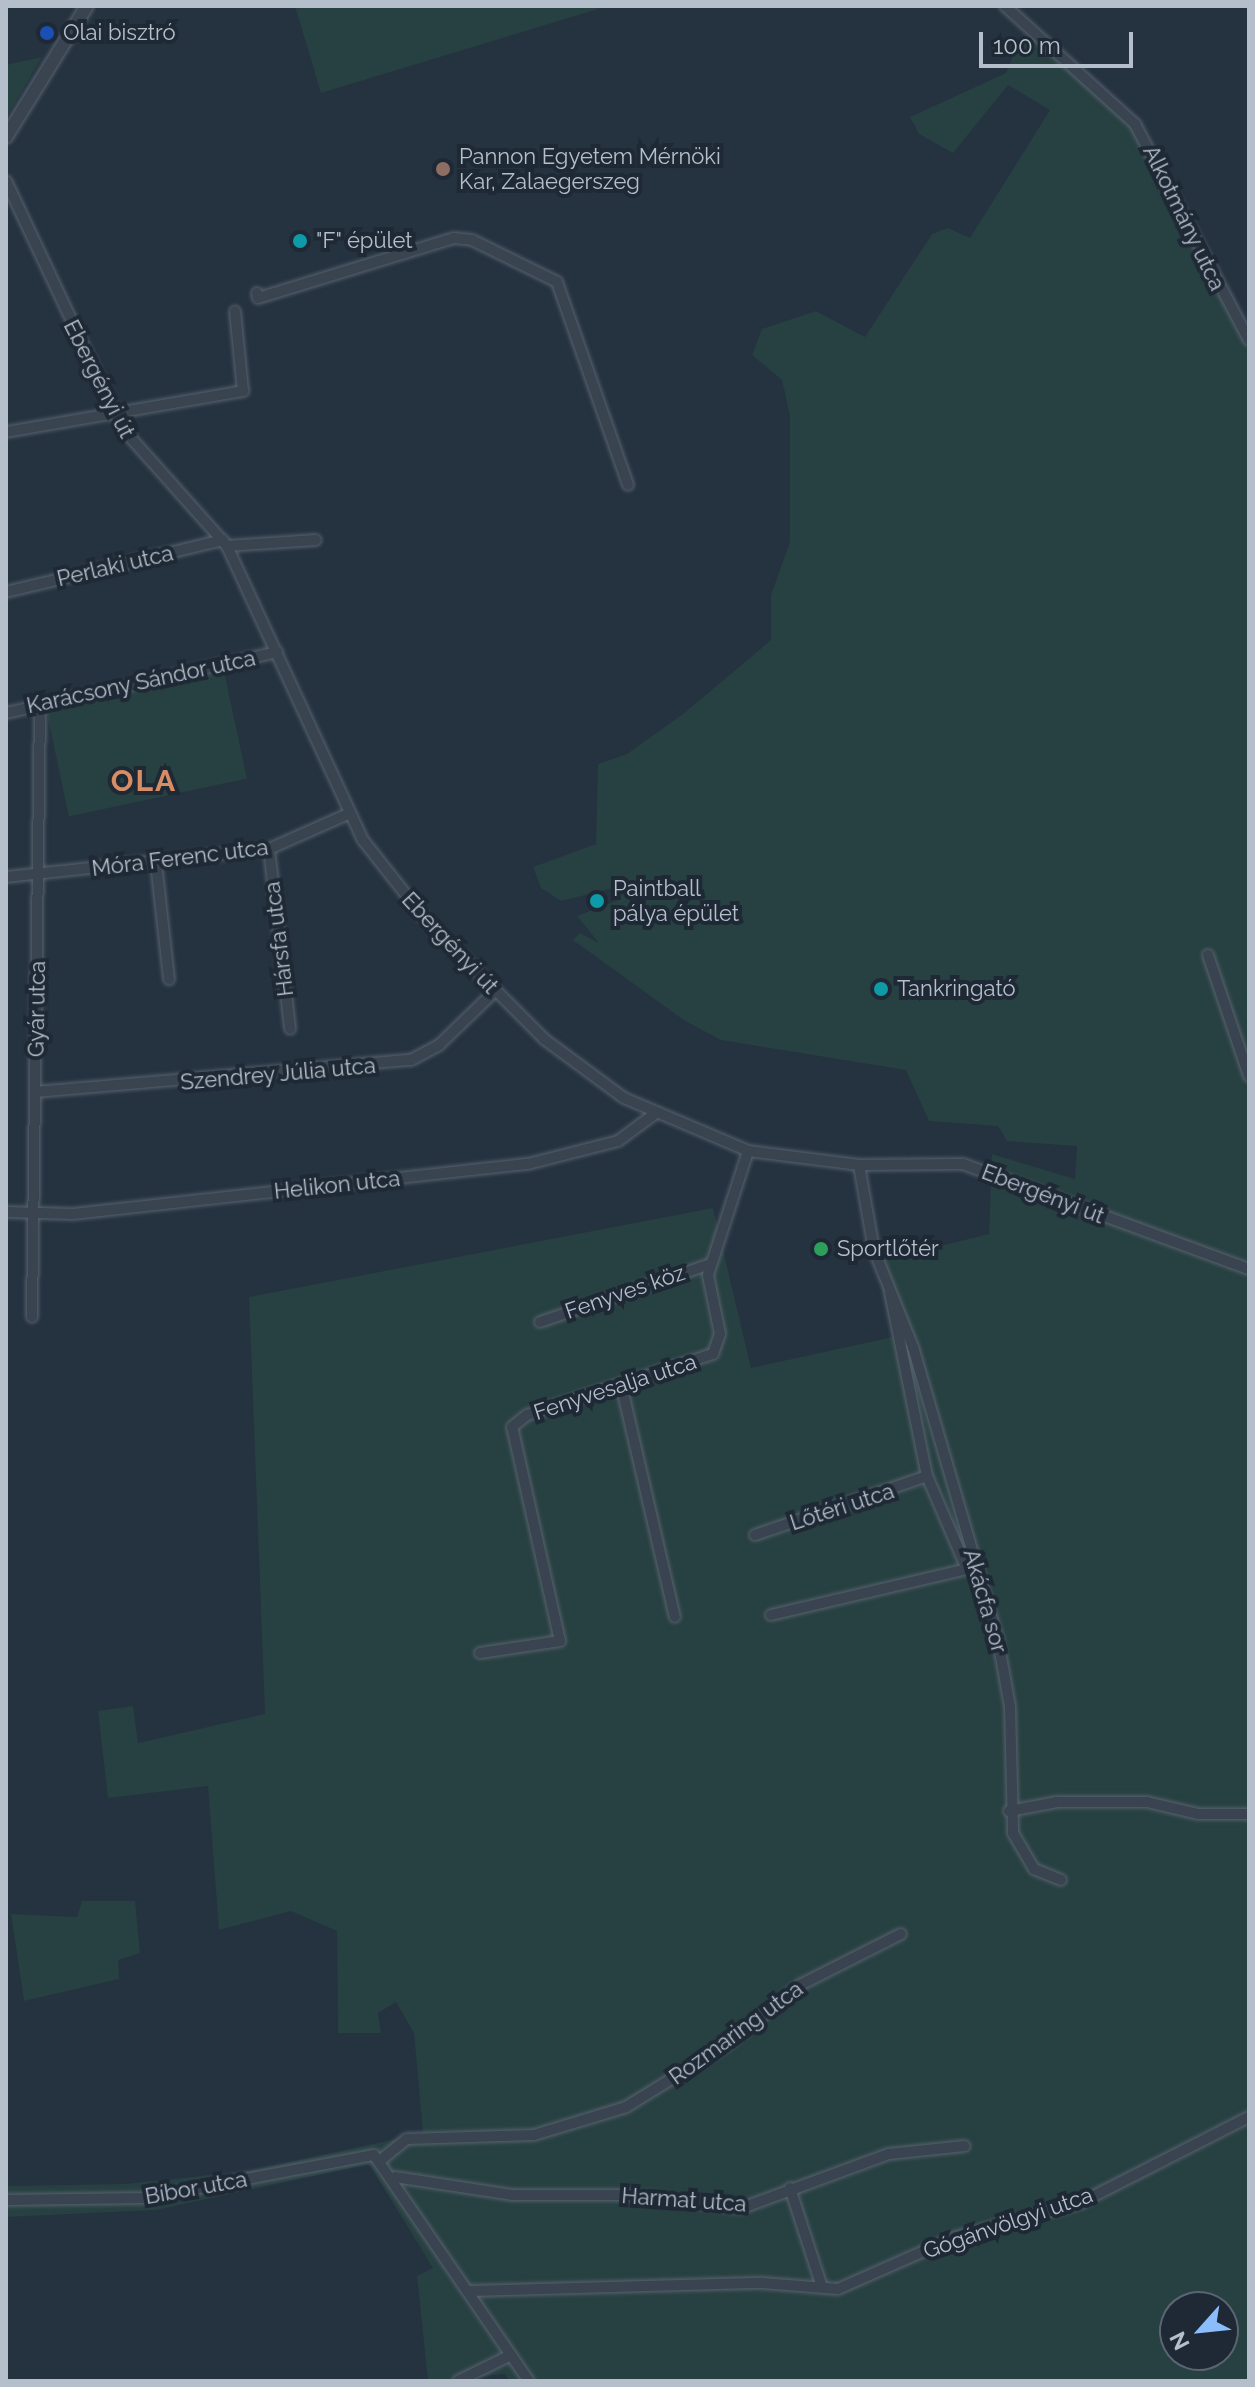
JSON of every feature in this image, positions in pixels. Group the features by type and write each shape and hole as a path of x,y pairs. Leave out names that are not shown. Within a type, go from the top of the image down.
{"street":[{"path":"6,137 87,6"},
{"name":"Alkotmány utca","path":"1005,6 1135,124 1249,340"},
{"name":"Ebergényi út","path":"6,181 113,413 134,447 225,543 348,814 401,892 495,991 569,1060 656,1113 748,1151 859,1165 963,1164 1249,1269"},
{"path":"257,293 258,298 454,238 472,240 557,282 628,485"},
{"path":"6,432 243,391 235,311"},
{"name":"Perlaki utca","path":"6,592 225,543 316,540"},
{"name":"Karácsony Sándor utca","path":"6,713 40,702 277,652"},
{"name":"Gyár utca","path":"32,1317 41,876 40,702"},
{"name":"Móra Ferenc utca","path":"6,877 41,876 269,849 348,814"},
{"name":"Hársfa utca","path":"269,849 290,1029"},
{"path":"156,863 169,979"},
{"path":"1208,955 1249,1076"},
{"name":"Szendrey Júlia utca","path":"35,1092 411,1060 439,1045 495,991"},
{"name":"Helikon utca","path":"6,1212 32,1213 528,1164 618,1141 656,1113"},
{"name":"Fenyvesalja utca","path":"480,1653 560,1641 512,1427 527,1415 717,1348 710,1264 748,1151"},
{"name":"Akácfa sor","path":"859,1165 874,1250 890,1291 998,1640 1010,1707 1009,1811"},
{"name":"Fenyves köz","path":"540,1322 710,1264"},
{"path":"771,1615 967,1569 927,1476 890,1291"},
{"path":"621,1384 675,1617"},
{"name":"Lőtéri utca","path":"755,1535 927,1476"},
{"path":"1061,1880 1034,1869 1009,1811 1057,1802 1147,1802 1198,1814 1249,1814"},
{"name":"Rozmaring utca","path":"382,2159 407,2139 534,2135 626,2107 725,2046 800,1985 901,1934"},
{"name":"Gógánvölgyi utca","path":"470,2291 838,2289 956,2237 1080,2203 1249,2117"},
{"name":"Harmat utca","path":"395,2177 512,2195 629,2195 742,2208 889,2154 965,2146"},
{"name":"Bíbor utca","path":"6,2200 146,2198 354,2154 382,2159"},
{"path":"382,2159 529,2381"},
{"path":"790,2188 822,2287"},
{"path":"458,2381 511,2355"}],"green space":[{"path":"295,6 608,6 321,93"},
{"path":"1033,34 1137,132 1249,350 1249,2381 510,2381 505,2374 428,2381 417,2276 433,2268 369,2164 156,2210 6,2217 6,2186 125,2184 249,2171 423,2133 414,2033 396,2002 378,2013 381,2033 338,2033 337,1931 291,1911 219,1930 208,1786 108,1798 98,1711 133,1706 138,1743 265,1714 249,1297 713,1208 751,1368 893,1337 876,1262 989,1234 992,1154 1075,1179 1077,1146 1007,1141 998,1126 929,1121 906,1070 721,1040 685,1021 573,940 580,933 599,943 577,916 621,899 617,887 561,901 541,888 533,867 596,844 598,764 627,754 683,714 771,640 771,595 790,542 790,416 782,380 752,355 762,329 816,311 865,337 932,234 948,228 970,238 1050,110 1008,85 953,153 919,134 910,117 1006,73 1017,46"},
{"path":"42,57 7,116 6,117 6,65"},
{"path":"224,671 247,779 69,816 46,709"},
{"path":"82,1901 135,1901 140,1953 118,1960 119,1979 24,2001 11,1914 77,1917"}],"place":[{"name":"Olai bisztró","path":"47,33"},
{"name":"Pannon Egyetem Mérnöki Kar, Zalaegerszeg","path":"443,169"},
{"name":"\"F\" épület","path":"300,241"},
{"name":"Paintball pálya épület","path":"597,901"},
{"name":"Tankringató","path":"881,989"},
{"name":"Sportlőtér","path":"821,1249"}],"district":[{"name":"OLA","path":"144,781"}]}
